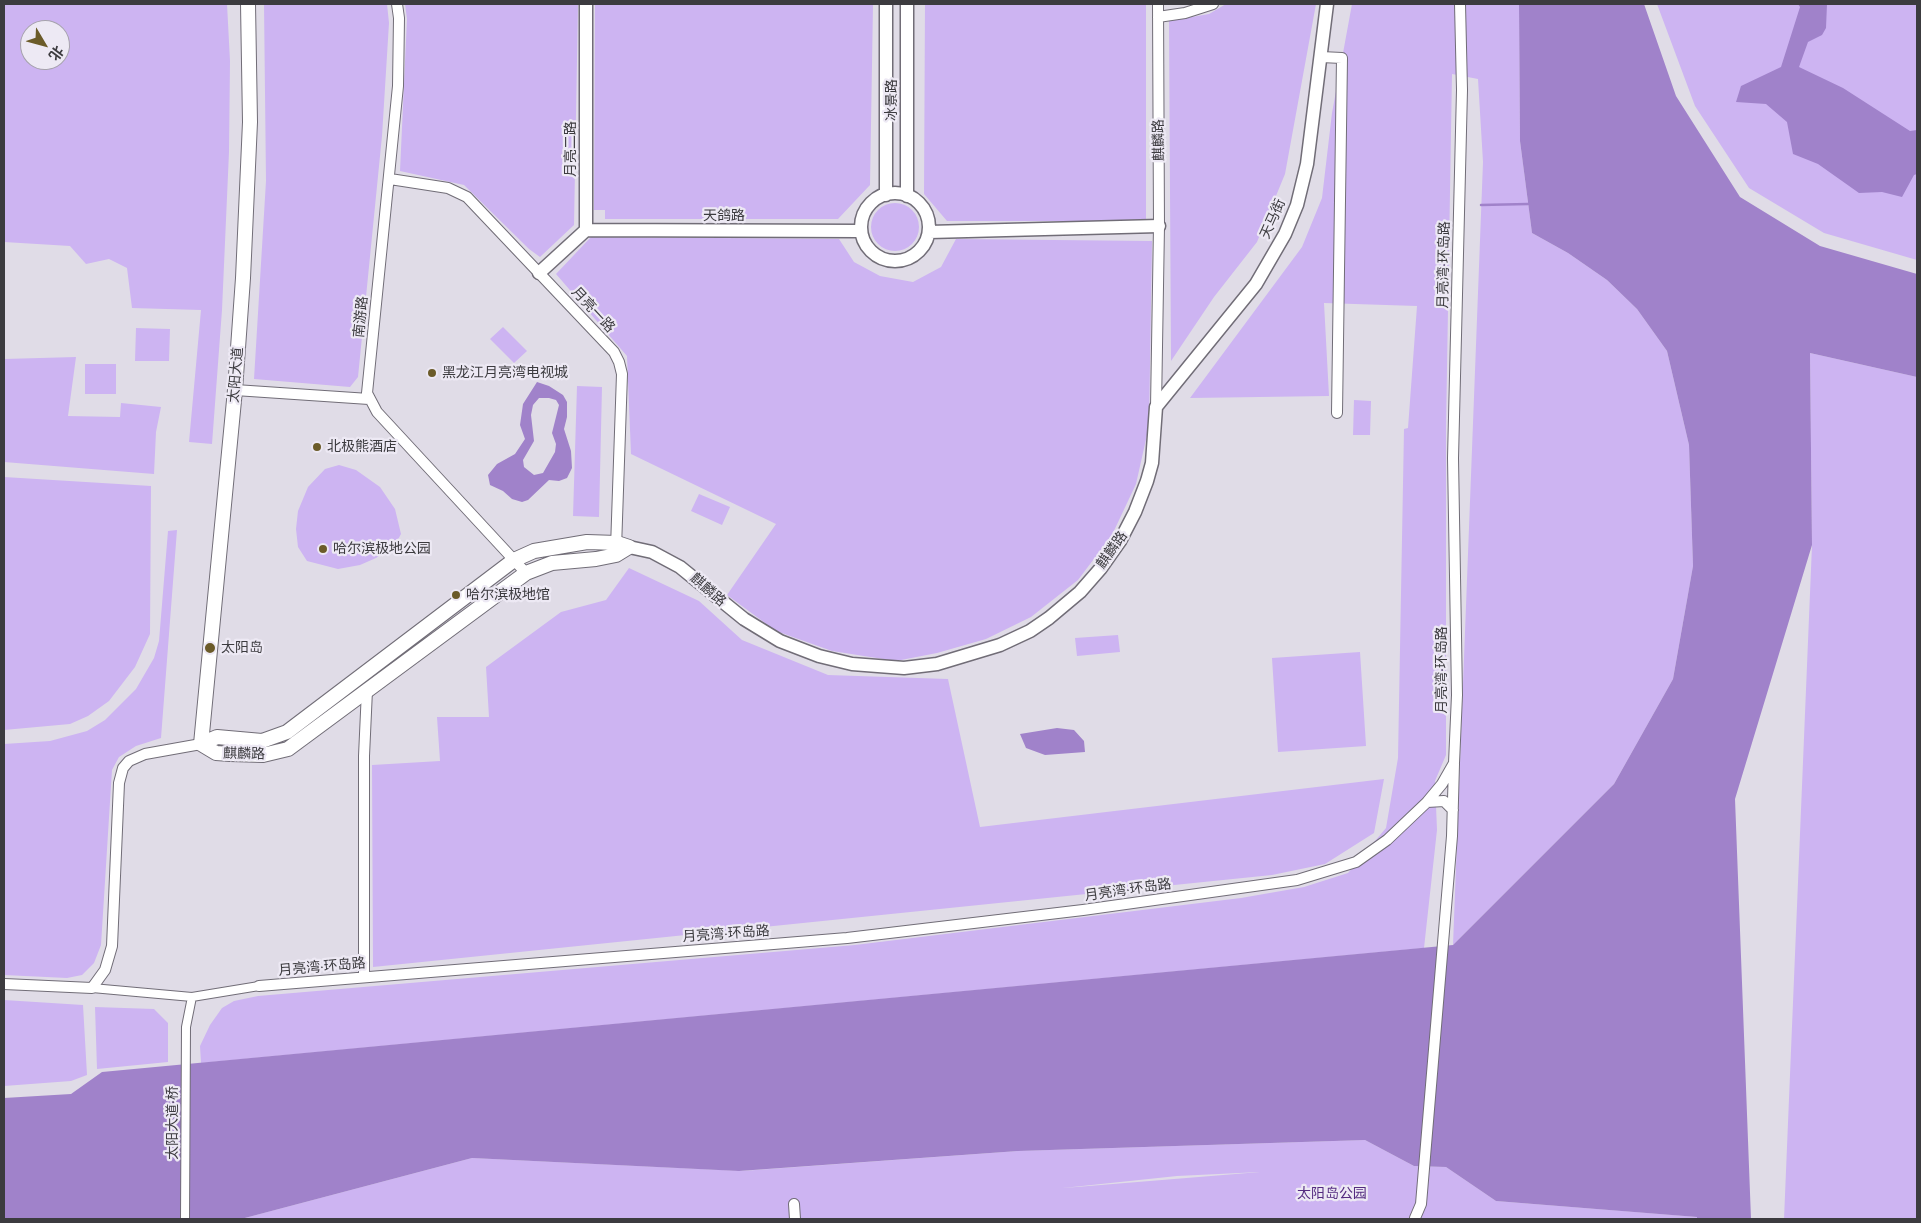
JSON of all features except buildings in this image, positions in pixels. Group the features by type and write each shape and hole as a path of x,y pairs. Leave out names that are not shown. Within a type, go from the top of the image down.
{"main road":[{"name":"太阳大道","path":"201,744 235,390 248,172 248,4"},
{"name":"麒麟路","path":"201,744 218,737 262,741 287,732 514,560 534,551 569,544 621,548"},
{"name":"麒麟路","path":"201,744 216,753 263,755 280,752 304,738 526,573 557,562 596,559 621,548"}],"street":[{"name":"南游路","path":"369,399 367,393 398,86 399,18 397,4"},
{"name":"月亮二路","path":"586,4 586,230"},
{"name":"冰景路","path":"886,4 886,195"},
{"name":"冰景路","path":"907,4 907,196"},
{"name":"麒麟路","path":"621,548 652,552 680,567 759,629 799,650 873,667 896,668 937,664 965,657 1016,638 1049,618 1080,592 1109,558 1128,527 1142,496 1152,463 1156,407 1159,226 1158,4"},
{"path":"1158,17 1185,13 1212,4"},
{"name":"天马街","path":"1156,407 1256,284 1285,234 1297,205 1307,164 1327,4"},
{"name":"月亮湾·环岛路","path":"4,984 92,988 192,997 259,986 847,938 1298,880 1356,862 1387,840 1427,802 1442,784 1454,763 1457,696 1453,458 1462,90 1460,4"},
{"path":"1321,56 1342,58 1337,413"},
{"name":"月亮一路","path":"390,180 458,191 474,204 614,352 622,374 621,548"},
{"path":"886,195 907,196 917,201 924,210 928,220 929,232 920,251 906,259 890,261 871,251 861,231 862,222 870,205 886,195"},
{"path":"929,232 1159,226"},
{"path":"539,273 586,230"},
{"name":"天鸽路","path":"586,230 861,231"},
{"path":"235,390 369,399 377,412 526,573"},
{"path":"364,977 364,756 367,690"},
{"path":"92,988 105,970 112,946 119,784 123,768 129,762 145,754 201,744"},
{"path":"1415,1218 1421,1204 1452,836 1454,763"},
{"path":"1427,802 1444,801 1453,810"},
{"name":"太阳大道·桥","path":"185,1219 186,1027 192,997"},
{"path":"794,1204 794,1219"}],"green space":[{"path":"4,4 227,4 230,61 229,152 222,310 212,444 189,442 201,310 132,308 127,268 109,259 86,264 70,246 4,242"},
{"path":"264,4 387,4 389,23 382,136 358,377 350,387 254,379 266,181"},
{"path":"405,4 578,4 574,225 540,257 529,249 464,185 400,171 407,19"},
{"path":"595,4 873,4 870,185 838,219 605,219 605,210 594,210"},
{"path":"925,4 1146,4 1146,221 947,221 924,194"},
{"path":"1226,4 1316,4 1285,174 1257,242 1214,297 1171,361 1169,21 1209,14"},
{"path":"1352,4 1519,4 1520,141 1532,233 1568,253 1607,280 1637,309 1667,351 1689,445 1693,566 1673,679 1614,784 1453,945 1483,162 1478,79 1452,74 1446,427 1446,755 1435,781 1437,830 1424,948 201,1063 200,1046 210,1025 222,1008 234,1001 258,996 855,945 1241,898 1304,887 1348,873 1386,828 1398,758 1404,429 1408,428 1417,306 1324,303 1329,396 1190,398 1302,247 1322,198 1332,113"},
{"path":"1657,4 1917,4 1917,260 1824,233 1749,188 1695,106"},
{"path":"890,203 900,203 909,207 915,213 919,227 915,241 909,247 900,251 890,251 881,247 875,241 871,232 871,222 875,213 881,207"},
{"path":"591,237 839,239 854,262 880,276 913,282 941,267 956,239 1152,241 1149,426 1136,484 1112,535 1078,580 1031,617 986,639 937,653 896,661 832,651 776,631 727,595 776,524 631,454 627,356 556,274"},
{"path":"503,327 527,351 514,363 490,339"},
{"path":"136,328 170,329 169,361 135,361"},
{"path":"1810,353 1917,377 1917,1219 1784,1219 1812,545"},
{"path":"76,357 68,416 120,417 121,403 161,407 156,432 154,474 4,462 4,359"},
{"path":"85,364 116,364 116,394 85,394"},
{"path":"577,386 602,387 599,517 573,516"},
{"path":"1354,400 1371,401 1370,435 1353,435"},
{"path":"339,465 356,470 380,487 395,509 401,534 395,545 376,558 360,565 338,569 307,561 298,547 296,529 298,511 308,487 325,469"},
{"path":"4,477 151,486 150,634 135,667 109,701 88,716 70,724 4,730"},
{"path":"699,494 730,507 722,525 691,511"},
{"path":"177,530 161,738 136,746 119,757 112,770 101,945 94,963 82,975 67,978 4,975 4,744 50,741 87,731 105,720 136,689 154,658 159,641 168,531"},
{"path":"629,568 699,601 742,640 828,675 948,679 980,827 1384,779 1374,833 1325,864 1272,875 373,967 372,765 440,761 437,717 489,717 486,667 561,612 606,600"},
{"path":"1118,635 1120,652 1077,656 1075,638"},
{"path":"1360,652 1366,746 1278,752 1272,658"},
{"path":"4,1000 83,1005 87,1075 71,1081 4,1086"},
{"path":"95,1007 154,1009 168,1023 168,1062 97,1069"},
{"name":"太阳岛公园","path":"1365,1140 1414,1166 1446,1167 1496,1201 1698,1217 1697,1219 241,1219 472,1158 742,1171 1018,1151","holes":["1260,1172 1063,1188 1177,1176"]}],"shaded area":[{"path":"1519,4 1644,4 1676,96 1740,197 1820,246 1917,274 1917,377 1810,353 1812,545 1735,799 1751,1219 1697,1219 1697,1217 1496,1201 1446,1167 1414,1166 1365,1140 1018,1151 739,1171 472,1158 241,1219 4,1219 4,1098 71,1094 102,1072 1453,945 1614,784 1673,679 1693,566 1689,445 1667,351 1637,309 1607,280 1568,253 1532,233 1520,141"},
{"path":"1798,4 1827,4 1826,28 1822,35 1808,42 1799,67 1843,88 1910,131 1917,130 1917,174 1914,175 1902,197 1882,192 1859,193 1818,164 1793,154 1787,122 1766,104 1736,102 1741,86 1781,67 1800,7"},
{"path":"537,382 549,386 563,395 567,402 567,417 564,429 571,451 572,468 567,478 559,481 549,480 528,500 522,502 512,499 503,491 490,485 488,475 497,464 515,454 525,439 520,425 523,404","holes":["539,398 556,400 559,405 552,433 556,444 555,452 543,473 534,475 524,467 523,460 534,441 531,415 533,405"]},
{"path":"1057,728 1074,730 1084,741 1085,752 1045,755 1026,748 1020,734"}],"waterway":[{"path":"1481,205 1528,204"}],"place":[{"name":"黑龙江月亮湾电视城","path":"432,373"},
{"name":"北极熊酒店","path":"317,447"},
{"name":"哈尔滨极地公园","path":"323,549"},
{"name":"哈尔滨极地馆","path":"456,595"},
{"name":"太阳岛","path":"210,648"}]}
